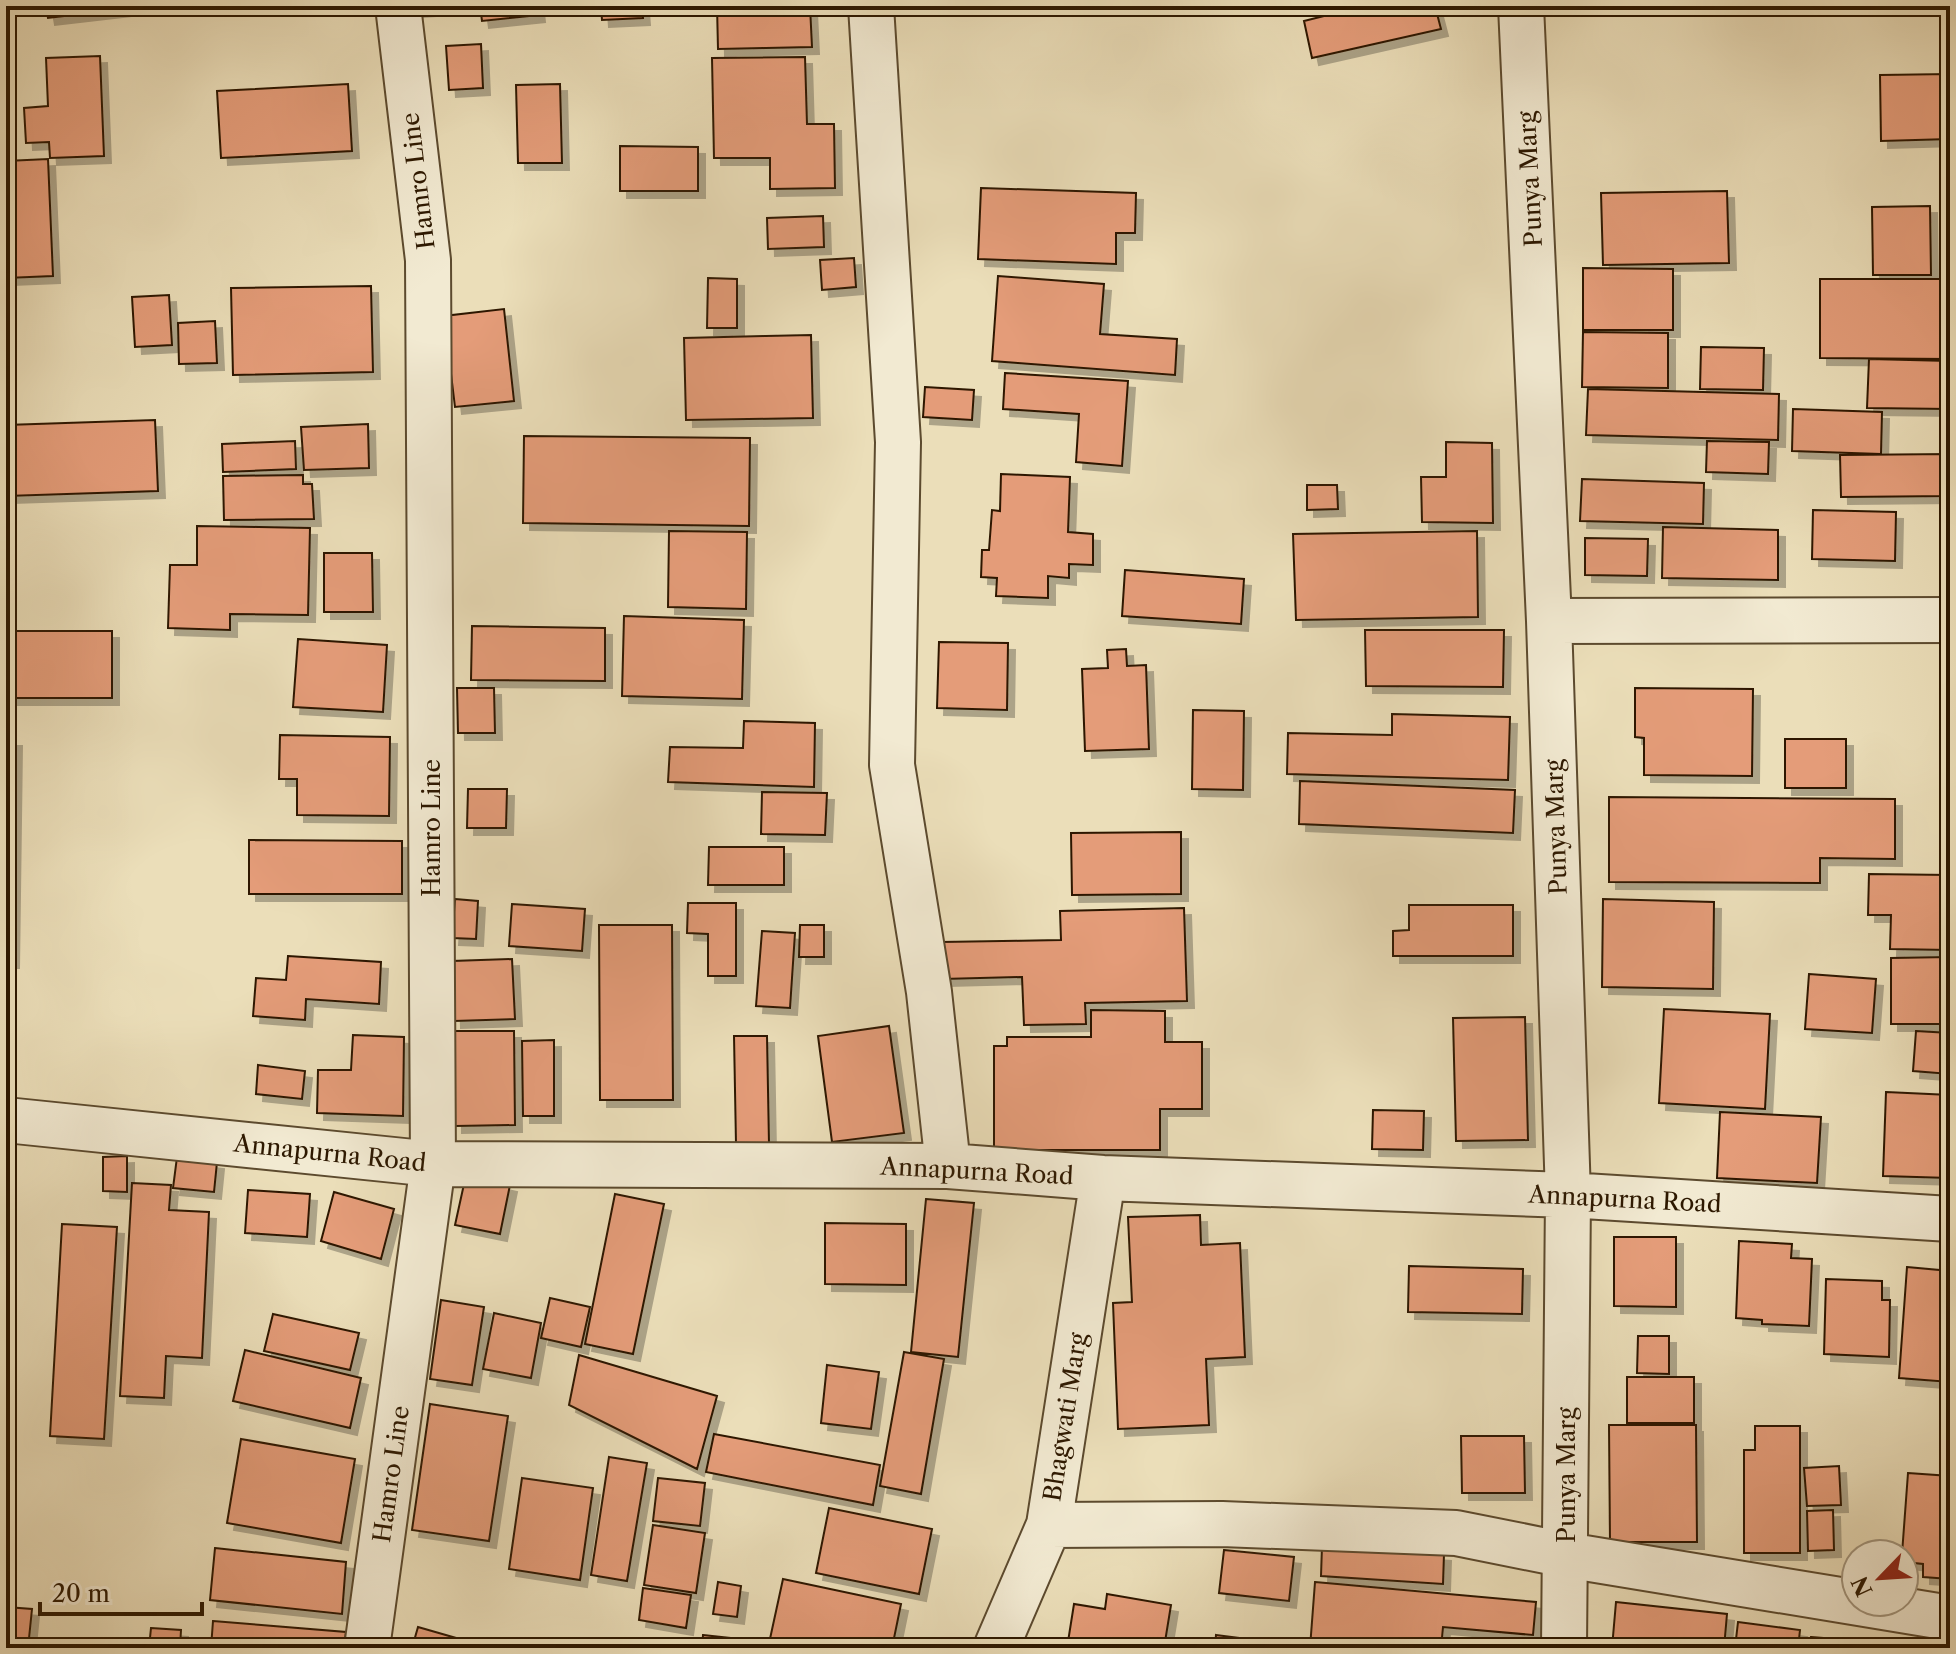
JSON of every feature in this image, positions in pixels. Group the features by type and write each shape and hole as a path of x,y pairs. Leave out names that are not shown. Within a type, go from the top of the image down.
{"street":[{"name":"Hamro Line","path":"367,1648 433,1164 428,260 398,6"},
{"path":"871,6 898,442 892,765 929,992 948,1166"},
{"name":"Punya Marg","path":"1521,6 1549,621 1568,1195 1564,1648"},
{"path":"1549,621 1950,620"},
{"name":"Annapurna Road","path":"6,1120 433,1164 948,1166 1103,1178 1568,1195 1950,1219"},
{"name":"Bhagwati Marg","path":"996,1648 1049,1525 1103,1178"},
{"path":"1049,1525 1222,1524 1456,1533 1566,1555 1950,1618"}],"building":[{"path":"46,6 141,6 142,7 48,18"},
{"path":"415,6 461,6 461,7 415,10"},
{"path":"480,6 537,6 538,15 482,21"},
{"path":"601,6 642,6 643,18 602,20"},
{"path":"717,6 810,6 812,47 718,49"},
{"path":"1322,6 1435,6 1441,29 1312,58 1304,21 1324,16"},
{"path":"481,44 483,88 449,90 446,46"},
{"path":"100,56 104,156 50,158 49,142 26,143 24,108 48,106 46,58"},
{"path":"805,57 807,124 834,124 835,188 770,189 770,158 714,158 712,58"},
{"path":"1950,74 1950,139 1881,141 1880,75"},
{"path":"348,84 352,151 221,158 217,91"},
{"path":"560,84 562,163 518,163 516,85"},
{"path":"620,146 698,147 698,191 620,191"},
{"path":"48,159 53,276 6,278 6,161"},
{"path":"981,188 1136,193 1135,233 1116,233 1116,264 978,259"},
{"path":"1727,191 1729,263 1603,265 1601,193"},
{"path":"1930,206 1931,275 1873,275 1872,207"},
{"path":"823,216 824,247 768,249 767,218"},
{"path":"854,258 856,287 822,290 820,260"},
{"path":"1583,268 1673,269 1673,330 1583,330"},
{"path":"998,276 1104,284 1100,334 1177,339 1175,375 992,361"},
{"path":"708,278 737,279 737,328 707,328"},
{"path":"1820,279 1950,279 1950,359 1820,358"},
{"path":"371,286 373,372 233,375 231,288"},
{"path":"169,295 172,345 135,347 132,297"},
{"path":"504,309 514,401 455,407 444,316"},
{"path":"215,321 217,363 179,364 178,323"},
{"path":"1583,332 1668,333 1668,388 1582,387"},
{"path":"811,335 813,418 686,420 684,338"},
{"path":"1701,347 1764,348 1763,390 1700,389"},
{"path":"1869,359 1950,361 1950,409 1867,408"},
{"path":"1005,373 1128,381 1122,466 1076,462 1079,414 1003,409"},
{"path":"925,387 974,390 972,420 923,417"},
{"path":"1588,389 1779,394 1778,440 1586,435"},
{"path":"1793,409 1882,412 1881,454 1792,451"},
{"path":"155,420 158,491 6,496 6,425"},
{"path":"368,424 369,468 304,470 301,427"},
{"path":"524,436 750,438 749,526 523,523"},
{"path":"295,441 296,469 223,472 222,444"},
{"path":"1707,441 1769,442 1768,474 1706,472"},
{"path":"1446,442 1492,443 1493,523 1422,522 1421,477 1446,477"},
{"path":"1950,454 1950,496 1841,497 1840,455"},
{"path":"1001,474 1070,477 1068,532 1093,534 1093,565 1069,564 1069,578 1048,576 1048,598 996,596 997,578 981,577 982,550 989,550 992,510 1000,511"},
{"path":"303,475 303,484 312,484 314,519 224,520 223,476"},
{"path":"1582,479 1704,483 1703,524 1580,521"},
{"path":"1307,485 1337,485 1338,509 1307,510"},
{"path":"1813,510 1896,512 1895,561 1812,559"},
{"path":"197,526 310,528 308,615 230,614 230,630 168,628 170,565 197,565"},
{"path":"1663,527 1778,530 1778,580 1662,578"},
{"path":"669,531 747,532 746,609 668,607"},
{"path":"1477,531 1478,617 1296,620 1293,534"},
{"path":"1585,538 1648,539 1647,576 1585,575"},
{"path":"324,553 372,553 373,612 324,612"},
{"path":"1125,570 1244,579 1241,624 1122,616"},
{"path":"624,616 744,620 742,699 622,696"},
{"path":"472,626 605,628 605,681 471,680"},
{"path":"1365,630 1504,630 1503,687 1366,686"},
{"path":"6,631 112,631 112,698 6,698"},
{"path":"298,639 387,645 383,712 293,707"},
{"path":"939,642 1008,643 1007,710 937,708"},
{"path":"1126,649 1127,666 1146,665 1149,749 1085,751 1082,669 1108,668 1107,650"},
{"path":"457,688 494,688 495,733 458,733"},
{"path":"1635,688 1753,689 1752,776 1644,775 1644,738 1635,737"},
{"path":"1193,710 1244,711 1243,790 1192,789"},
{"path":"1392,714 1510,717 1508,780 1287,774 1288,733 1392,735"},
{"path":"744,721 815,723 814,787 668,782 670,747 743,748"},
{"path":"280,735 390,737 389,816 297,815 297,779 279,779"},
{"path":"6,739 15,739 12,961 6,961"},
{"path":"1785,739 1846,739 1846,788 1785,788"},
{"path":"1300,781 1515,790 1513,833 1299,824"},
{"path":"468,789 507,789 506,828 467,828"},
{"path":"762,792 827,793 825,835 761,834"},
{"path":"1609,797 1895,799 1895,859 1820,858 1820,883 1609,882"},
{"path":"1181,832 1181,894 1072,895 1071,833"},
{"path":"249,840 402,841 402,894 249,894"},
{"path":"709,847 784,847 784,885 708,885"},
{"path":"1869,874 1950,875 1950,950 1890,949 1891,915 1868,915"},
{"path":"455,899 478,901 476,939 452,938"},
{"path":"1603,899 1714,902 1713,989 1602,987"},
{"path":"688,903 736,903 736,976 708,976 708,934 687,933"},
{"path":"512,904 585,909 582,951 509,946"},
{"path":"1409,905 1513,905 1513,956 1393,956 1393,931 1409,930"},
{"path":"1184,908 1187,1001 1085,1003 1086,1024 1024,1025 1022,977 942,979 941,942 1061,940 1060,911"},
{"path":"599,925 672,925 673,1100 600,1100"},
{"path":"800,925 824,925 824,957 799,957"},
{"path":"762,931 795,933 790,1008 756,1006"},
{"path":"288,956 381,962 379,1004 306,999 305,1020 253,1016 256,978 286,980"},
{"path":"1950,957 1950,1024 1891,1024 1891,958"},
{"path":"512,959 515,1019 454,1021 452,961"},
{"path":"1809,974 1876,979 1872,1033 1805,1029"},
{"path":"1664,1009 1770,1014 1765,1109 1659,1103"},
{"path":"1091,1010 1165,1011 1165,1042 1202,1042 1202,1109 1160,1109 1160,1150 994,1150 994,1046 1007,1046 1007,1037 1091,1037"},
{"path":"1525,1017 1528,1140 1456,1141 1453,1018"},
{"path":"889,1026 904,1133 832,1142 818,1036"},
{"path":"454,1031 514,1031 515,1125 455,1126"},
{"path":"1916,1031 1950,1033 1950,1074 1913,1071"},
{"path":"353,1035 404,1037 403,1116 317,1113 318,1070 351,1070"},
{"path":"734,1036 767,1036 769,1144 736,1144"},
{"path":"554,1040 554,1116 523,1116 522,1041"},
{"path":"258,1065 305,1071 302,1099 256,1094"},
{"path":"1886,1092 1950,1095 1950,1178 1883,1176"},
{"path":"1373,1110 1424,1111 1423,1150 1372,1149"},
{"path":"1720,1112 1821,1117 1817,1183 1717,1178"},
{"path":"127,1156 127,1192 103,1191 103,1157"},
{"path":"177,1157 217,1162 214,1192 173,1188"},
{"path":"466,1175 510,1185 500,1234 455,1225"},
{"path":"132,1183 171,1185 169,1210 209,1212 202,1358 166,1356 164,1398 120,1396"},
{"path":"248,1190 310,1194 307,1237 245,1233"},
{"path":"334,1192 394,1209 381,1259 321,1241"},
{"path":"615,1194 664,1204 633,1354 585,1344"},
{"path":"926,1199 974,1203 958,1357 911,1352"},
{"path":"1200,1215 1201,1245 1240,1243 1245,1357 1206,1359 1209,1425 1118,1429 1113,1303 1132,1302 1128,1217"},
{"path":"825,1223 906,1224 906,1285 825,1284"},
{"path":"62,1224 117,1227 104,1439 50,1436"},
{"path":"1614,1237 1676,1237 1676,1307 1614,1306"},
{"path":"1739,1241 1792,1244 1791,1258 1812,1259 1809,1326 1762,1324 1762,1320 1736,1318"},
{"path":"1409,1266 1523,1269 1522,1314 1408,1312"},
{"path":"1907,1267 1950,1271 1950,1382 1899,1378"},
{"path":"1826,1279 1882,1281 1882,1300 1890,1300 1889,1357 1824,1354"},
{"path":"550,1298 590,1307 581,1347 541,1338"},
{"path":"441,1300 484,1307 472,1385 430,1379"},
{"path":"494,1313 541,1323 531,1378 483,1369"},
{"path":"273,1314 359,1333 350,1370 264,1351"},
{"path":"1638,1336 1669,1336 1669,1374 1637,1373"},
{"path":"245,1350 361,1378 350,1428 233,1401"},
{"path":"904,1352 944,1359 921,1494 880,1486"},
{"path":"579,1355 717,1396 697,1469 569,1405"},
{"path":"827,1365 879,1372 871,1429 821,1423"},
{"path":"1627,1377 1694,1377 1694,1423 1627,1423"},
{"path":"430,1404 508,1416 489,1541 412,1530"},
{"path":"1609,1425 1696,1425 1697,1542 1610,1542"},
{"path":"1755,1426 1800,1426 1800,1553 1744,1553 1744,1450 1755,1450"},
{"path":"714,1434 880,1465 873,1505 706,1472"},
{"path":"1461,1436 1524,1436 1525,1493 1462,1493"},
{"path":"241,1439 355,1459 341,1543 227,1523"},
{"path":"609,1457 647,1463 627,1581 591,1575"},
{"path":"1839,1466 1841,1505 1807,1506 1804,1468"},
{"path":"1908,1473 1950,1476 1950,1579 1923,1577 1920,1538 1903,1538"},
{"path":"522,1478 593,1488 580,1580 509,1569"},
{"path":"658,1478 705,1483 700,1526 653,1521"},
{"path":"829,1508 932,1529 919,1594 816,1573"},
{"path":"1833,1510 1834,1550 1808,1551 1807,1511"},
{"path":"653,1525 705,1533 696,1593 644,1585"},
{"path":"1322,1546 1444,1554 1443,1584 1321,1576"},
{"path":"215,1548 346,1562 342,1614 210,1600"},
{"path":"1224,1550 1294,1557 1289,1601 1219,1593"},
{"path":"783,1579 901,1604 892,1648 768,1648"},
{"path":"718,1582 741,1586 737,1617 713,1614"},
{"path":"1315,1582 1536,1602 1533,1635 1443,1627 1441,1648 1310,1648"},
{"path":"643,1588 691,1595 686,1628 639,1620"},
{"path":"1107,1594 1171,1605 1164,1648 1067,1648 1074,1604 1105,1609"},
{"path":"1616,1602 1727,1614 1724,1648 1612,1648"},
{"path":"6,1607 32,1609 28,1648 6,1648"},
{"path":"213,1621 346,1632 344,1648 211,1648"},
{"path":"1738,1622 1800,1630 1798,1648 1735,1648"},
{"path":"418,1627 491,1648 412,1648"},
{"path":"151,1628 181,1630 180,1648 149,1648"},
{"path":"703,1635 739,1639 738,1648 702,1648"},
{"path":"1216,1635 1270,1642 1270,1648 1215,1648"},
{"path":"1811,1637 1848,1640 1848,1648 1810,1648"}]}
